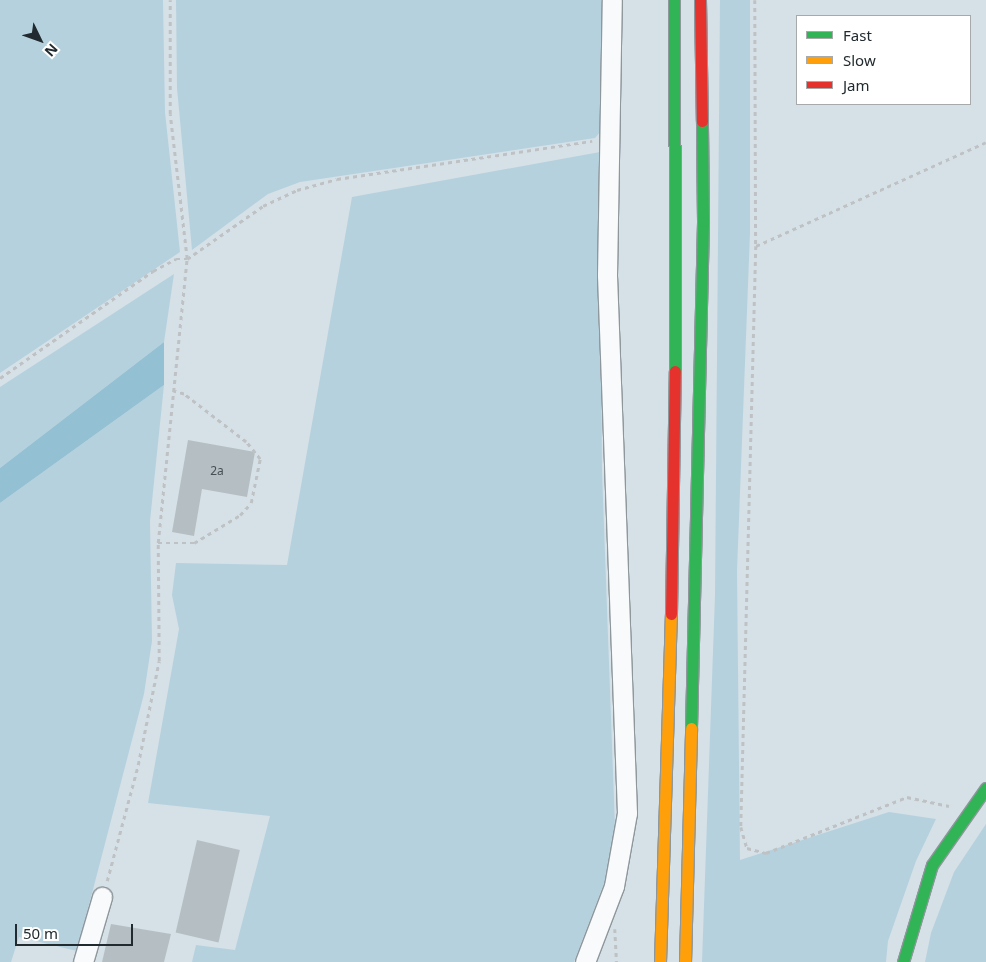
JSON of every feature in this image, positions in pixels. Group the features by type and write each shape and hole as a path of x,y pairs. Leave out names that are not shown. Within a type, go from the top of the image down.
{"main road":[{"path":"660,962 672,587 677,253 674,0"},
{"path":"685,962 703,231 700,0"},
{"path":"903,962 932,865 967,812 986,788"}],"street":[{"path":"584,962 614,886 627,813 609,379 609,140 612,0"},
{"path":"83,962 102,897"}],"path":[{"path":"102,897 138,765 159,661 158,543 187,258 170,114 170,0"},
{"path":"755,0 756,246 742,827 747,848 766,853 907,797 967,812"},
{"path":"0,378 152,271 176,259 187,258 263,206 297,190 337,179 609,140"},
{"path":"756,246 986,142"},
{"path":"158,543 194,543 240,515 251,503 260,459 246,442 184,394 173,390"}],"shaded area":[{"path":"0,0 163,0 165,112 180,252 0,373"},
{"path":"176,0 603,0 602,130 595,138 300,182 268,194 192,250 177,88"},
{"path":"720,0 750,0 750,233 737,571 740,860 889,812 936,819 916,861 888,941 886,962 702,962 715,595"},
{"path":"600,152 602,471 615,827 605,881 574,962 192,962 196,945 235,950 270,816 148,803 179,629 172,595 176,563 287,565 352,197"},
{"path":"174,274 164,342 0,468 0,387"},
{"path":"164,342 164,385 0,503 0,468"},
{"path":"164,385 150,521 152,641 144,694 77,951 19,937 11,962 0,962 0,503"},
{"path":"986,824 986,962 925,962 931,933 954,872"}],"building":[{"path":"188,440 255,452 247,497 202,489 194,536 172,532"},
{"path":"197,840 240,850 219,942 176,933"},
{"path":"111,924 171,934 164,962 102,962"}],"traffic: fast":[{"path":"674,0 675,371"},
{"path":"691,728 703,221 702,121"},
{"path":"903,962 932,865 986,788"}],"traffic: slow":[{"path":"660,962 671,614"},
{"path":"685,962 691,728"}],"traffic: jam":[{"path":"700,0 702,121"},
{"path":"671,614 675,371"}]}
